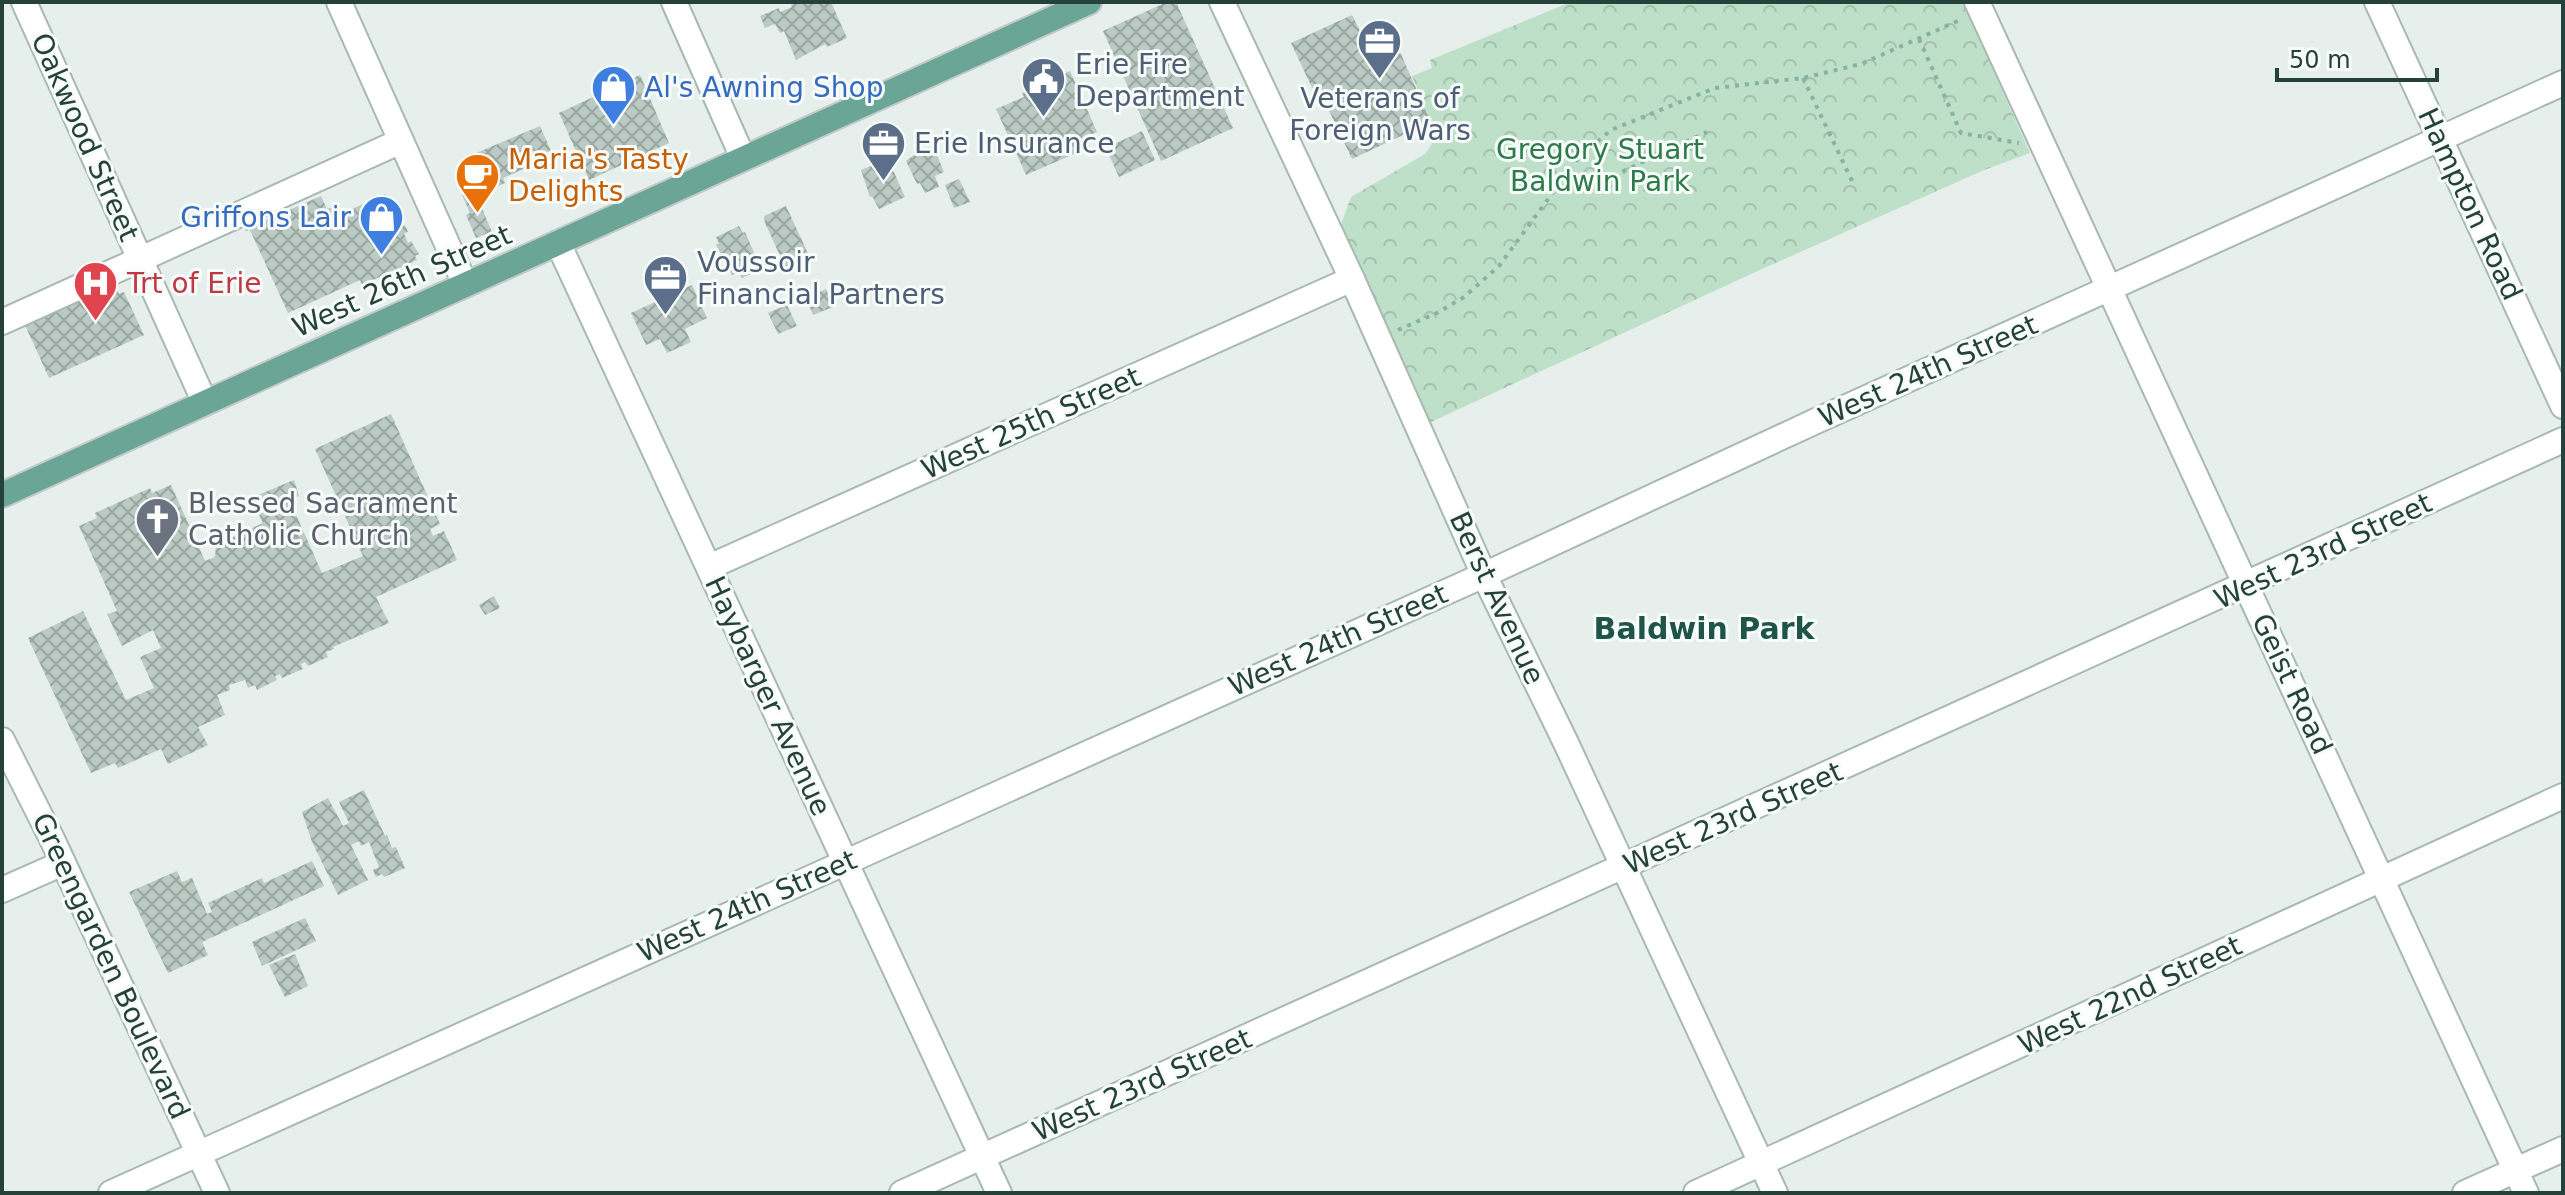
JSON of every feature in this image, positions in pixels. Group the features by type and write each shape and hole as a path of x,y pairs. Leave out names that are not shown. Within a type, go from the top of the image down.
{"main road":[{"name":"West 26th Street","path":"2,495 1089,2"}],"street":[{"name":"Oakwood Street","path":"24,2 205,403"},
{"path":"339,2 465,284"},
{"path":"674,2 743,158"},
{"name":"Berst Avenue","path":"1222,2 1352,279 1484,575 1775,1193"},
{"name":"Hampton Road","path":"2377,2 2563,406"},
{"name":"Geist Road","path":"1979,6 2526,1193"},
{"name":"West 24th Street","path":"111,1193 1484,575 2563,83"},
{"path":"2,322 401,141"},
{"name":"Haybarger Avenue","path":"558,243 999,1193"},
{"name":"West 25th Street","path":"709,567 1352,279"},
{"name":"West 23rd Street","path":"902,1193 2563,440"},
{"name":"Greengarden Boulevard","path":"2,740 217,1193"},
{"name":"West 22nd Street","path":"1696,1193 2563,796"},
{"path":"2,890 63,863"},
{"path":"2465,1193 2563,1149"}],"path":[{"path":"1378,338 1437,313 1472,291 1499,266 1565,175 1595,142 1611,130 1715,88 1803,78 1861,64 1919,39 1979,6"},
{"path":"1919,39 1961,133 2045,148"},
{"path":"1803,78 1853,183"},
{"path":"1565,175 1602,181 1707,132"}],"green space":[{"name":"Gregory Stuart Baldwin Park","path":"1571,2 1963,2 2030,153 1984,170 1751,274 1429,423 1340,227 1351,197 1425,154 1437,136 1412,76 1432,68 1430,60"}],"building":[{"path":"797,2 831,2 847,38 827,47 825,44 796,60 784,31 780,33 775,24 765,28 760,16 779,8 780,12"},
{"path":"1167,2 1176,2 1233,128 1161,161 1103,31"},
{"path":"1352,15 1372,54 1379,51 1377,47 1396,43 1431,122 1352,159 1324,100 1317,104 1311,94 1314,92 1291,43"},
{"path":"1070,71 1097,132 1080,139 1085,149 1026,175 996,109"},
{"path":"640,75 669,143 589,180 559,113"},
{"path":"540,126 551,151 526,161 528,167 503,178 505,183 478,195 462,159"},
{"path":"1142,131 1155,160 1119,177 1106,148"},
{"path":"934,148 944,172 935,176 939,187 925,193 906,161 918,152"},
{"path":"888,159 905,197 879,209 870,197 861,170"},
{"path":"959,179 970,202 954,208 945,185"},
{"path":"474,190 492,232 476,238 462,195"},
{"path":"385,194 401,227 405,225 408,243 411,241 419,254 415,256 417,260 362,285 360,280 288,313 250,230 246,231 243,223 263,214 266,220 321,196 327,209 337,205 341,214"},
{"path":"786,206 811,260 787,271 764,216"},
{"path":"739,226 745,232 759,264 759,270 742,278 739,272 732,275 716,245 719,243 716,237"},
{"path":"114,284 119,294 124,292 144,335 49,378 25,325"},
{"path":"692,285 707,318 685,329 691,342 667,353 660,339 646,345 631,313"},
{"path":"826,289 833,307 813,315 806,298"},
{"path":"787,305 797,326 778,334 768,313"},
{"path":"391,414 440,524 430,529 433,536 444,531 457,560 376,597 389,623 333,647 326,652 328,657 308,666 305,662 301,664 303,669 282,678 280,674 275,676 277,680 257,690 255,685 248,688 245,680 229,685 230,690 217,695 225,715 198,727 208,745 168,764 161,749 118,768 115,763 91,773 28,638 83,611 126,700 154,688 140,657 161,648 153,630 122,646 107,614 117,611 79,526 97,518 95,513 150,488 152,493 171,485 205,561 215,557 216,545 263,523 251,498 294,480 299,496 289,499 322,573 363,556 315,449"},
{"path":"494,596 500,608 485,615 479,605"},
{"path":"364,790 385,836 392,848 396,847 405,868 376,877 373,870 379,867 369,842 361,846 359,841 351,845 368,880 338,895 312,842 302,812 328,798 343,826 349,823 339,802"},
{"path":"312,861 324,886 202,942 208,955 168,973 129,892 177,871 182,882 192,878 207,914 212,912 208,903 262,878 264,883"},
{"path":"305,918 316,941 262,966 252,942"},
{"path":"295,954 308,986 285,997 269,965"}],"place":[{"name":"Veterans of Foreign Wars","path":"1380,80"},
{"name":"Erie Fire Department","path":"1044,119"},
{"name":"Al's Awning Shop","path":"613,126"},
{"name":"Erie Insurance","path":"883,182"},
{"name":"Maria's Tasty Delights","path":"477,214"},
{"name":"Griffons Lair","path":"382,256"},
{"name":"Voussoir Financial Partners","path":"666,317"},
{"name":"Trt of Erie","path":"96,322"},
{"name":"Blessed Sacrament Catholic Church","path":"157,558"}],"district":[{"name":"Baldwin Park","path":"1704,628"}]}
